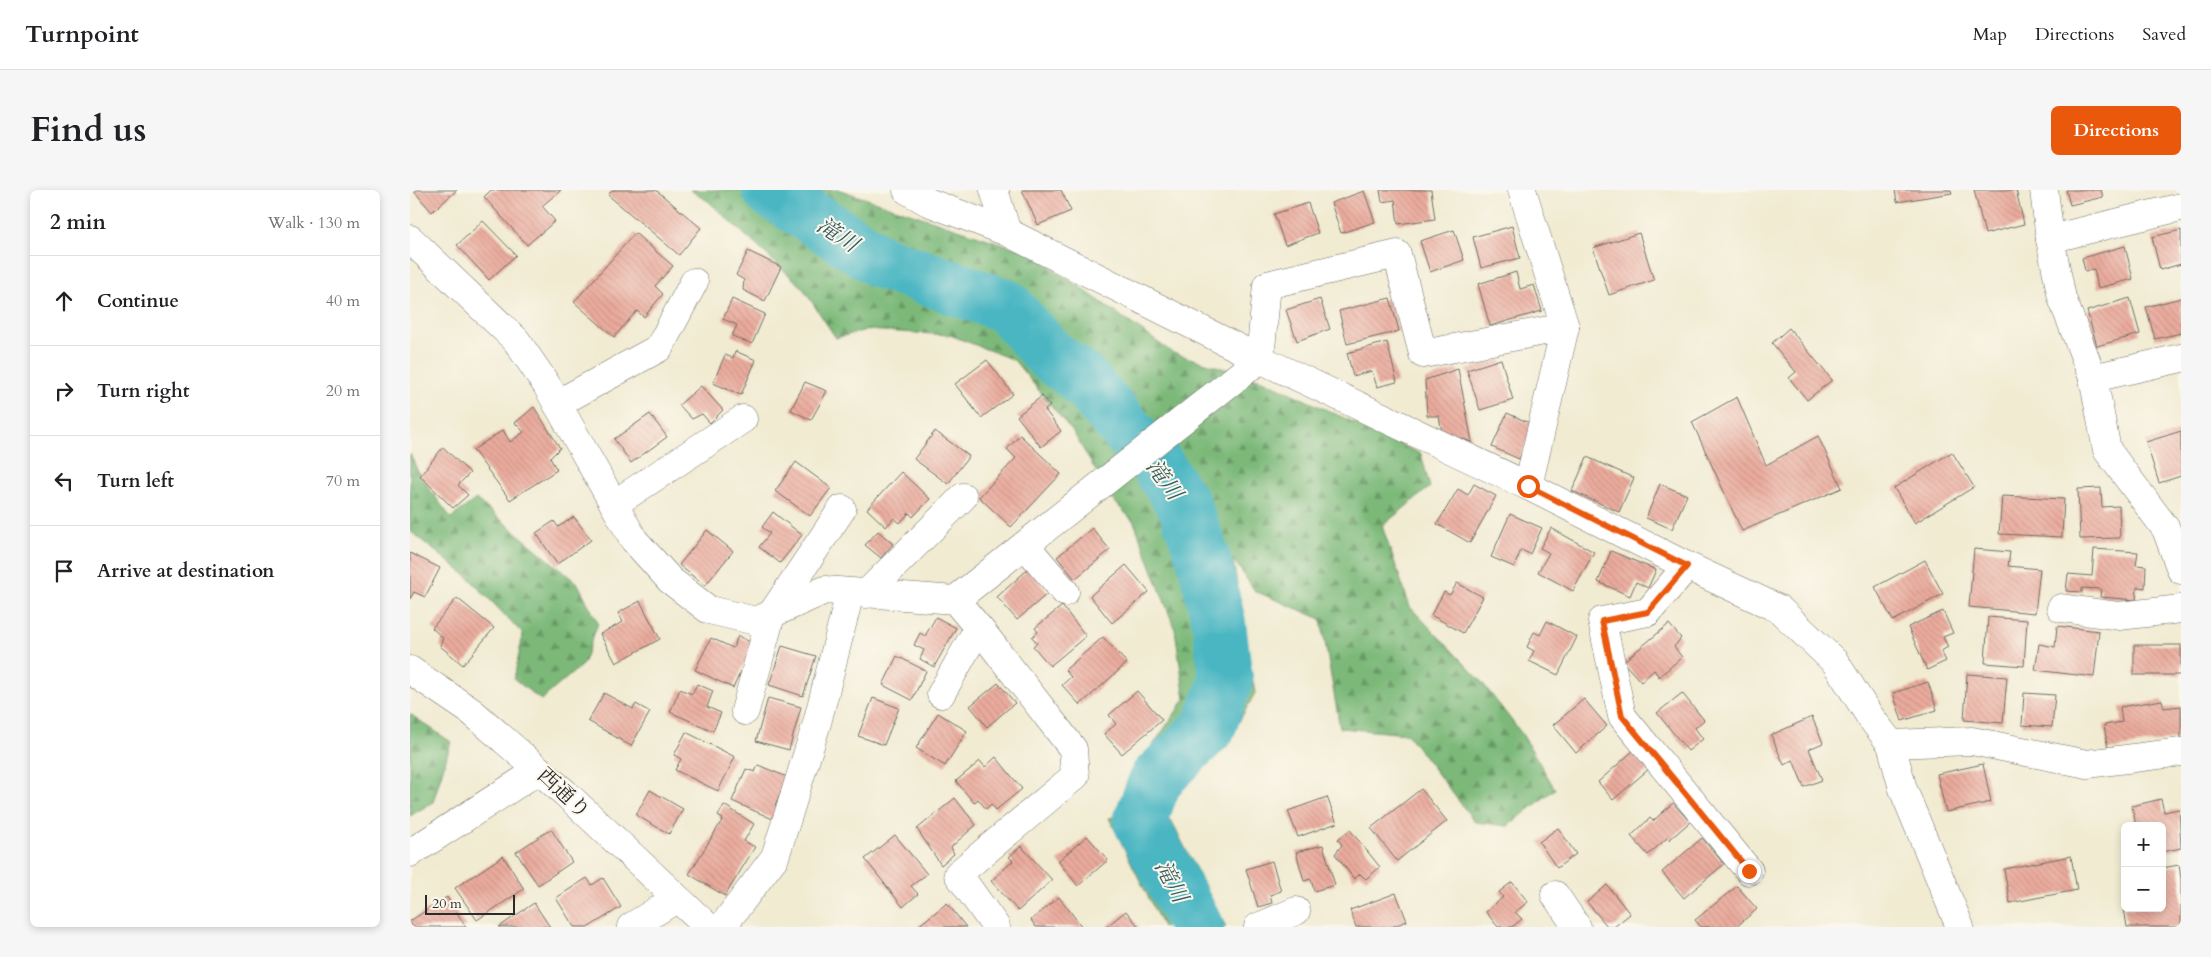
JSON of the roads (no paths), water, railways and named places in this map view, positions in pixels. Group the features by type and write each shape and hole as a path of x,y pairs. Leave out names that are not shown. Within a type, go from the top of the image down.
{"street":[{"path":"908,190 928,202 1007,232 1260,359 1528,486 1779,610 1835,662 1871,718 1891,744 1903,789 1960,927"},
{"path":"994,190 1007,232"},
{"path":"1522,190 1565,327 1528,486"},
{"path":"2044,190 2050,239 2062,298 2094,378 2107,450 2166,528 2181,570"},
{"path":"2050,239 2181,207"},
{"path":"410,239 516,340 557,404 634,540 670,580 709,610 756,621 825,590 955,600 1260,359 1267,285 1397,254 1423,354 1565,327"},
{"path":"557,404 658,348 694,282"},
{"path":"2094,378 2181,358"},
{"path":"614,504 743,419"},
{"path":"722,927 776,857 858,594 964,497"},
{"path":"745,711 771,615 842,509"},
{"path":"1025,545 1066,592"},
{"path":"1687,566 1648,612 1602,621 1622,716 1749,871"},
{"path":"955,600 1072,749 1075,776 958,874 996,927"},
{"path":"2061,608 2119,616 2181,609"},
{"path":"941,694 978,628"},
{"name":"西通り","path":"410,670 472,712 539,770 708,927"},
{"path":"1891,744 1972,741 2087,764 2181,752"},
{"path":"410,853 539,770"},
{"path":"1555,895 1577,927"},
{"path":"630,927 676,899"},
{"path":"1258,927 1296,911"}],"waterway":[{"name":"滝川","path":"769,190 881,262 1006,306 1049,354 1082,379 1155,462 1184,505 1204,560 1219,623 1226,681 1209,727 1156,779 1140,821 1197,927"}]}
